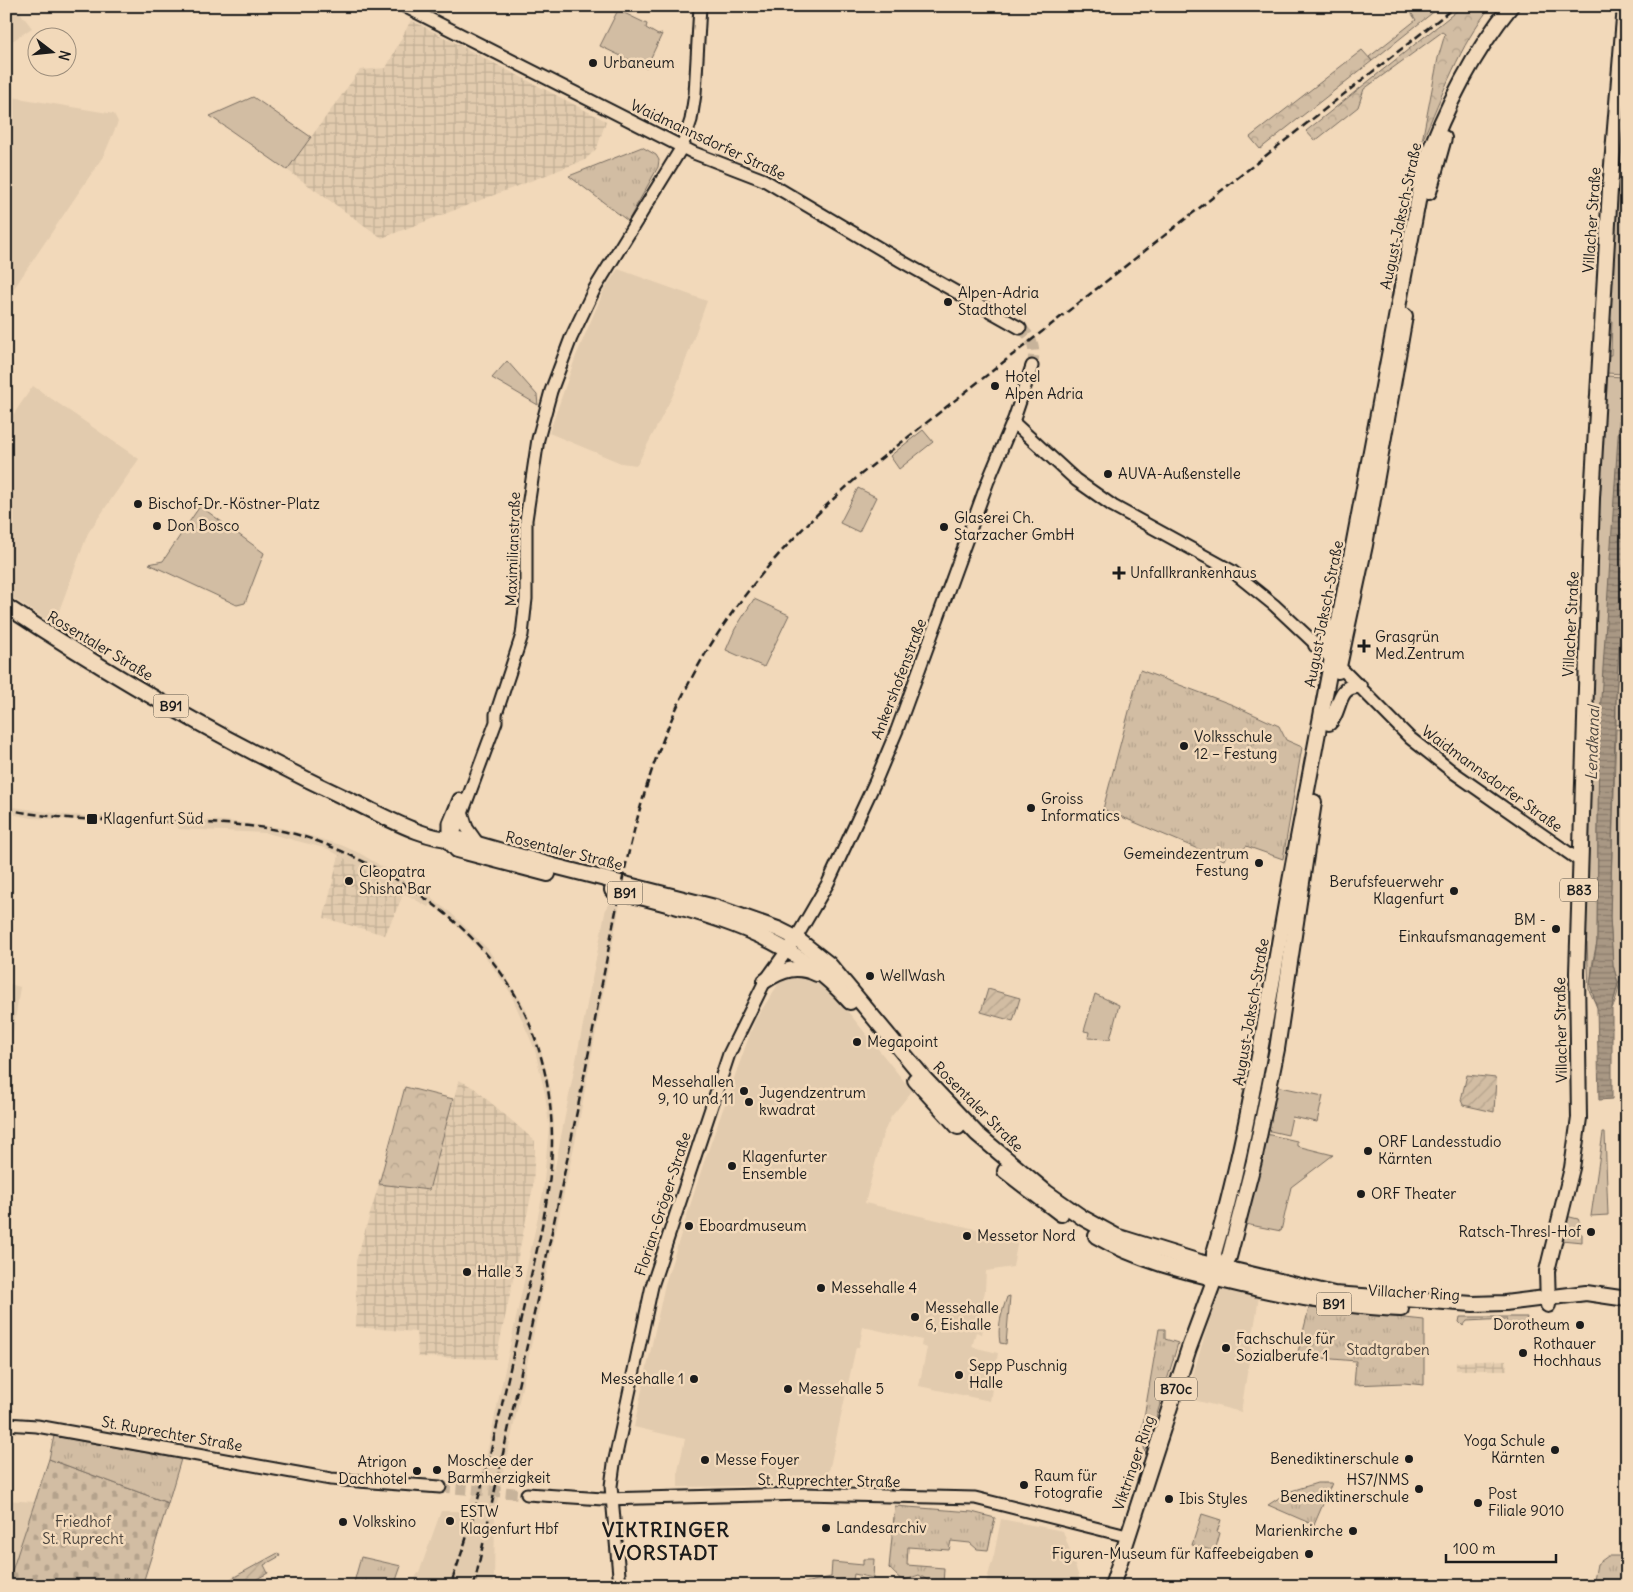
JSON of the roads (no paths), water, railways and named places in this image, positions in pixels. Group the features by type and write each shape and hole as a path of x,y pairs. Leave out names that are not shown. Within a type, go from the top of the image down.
{"main road":[{"path":"1458,92 1480,48 1511,6"},
{"name":"Villacher Straße","path":"1544,1302 1552,1242 1572,1168 1578,1125 1577,973 1584,714 1600,338 1615,115 1625,6"},
{"name":"August-Jaksch-Straße","path":"1217,1273 1225,1264 1234,1241 1254,1161 1277,1049 1291,967 1301,886 1329,723 1340,618 1376,415 1425,164 1440,127 1458,92"},
{"name":"August-Jaksch-Straße","path":"1217,1273 1214,1253 1235,1178 1255,1088 1296,848 1336,663 1363,554 1428,197 1458,92"},
{"name":"Rosentaler Straße","path":"6,606 60,642 124,680 322,787 401,824 455,843 671,905 793,944 829,964 924,1078 977,1134 1018,1171 1071,1210 1116,1236 1217,1273"},
{"path":"1316,645 1328,640 1340,618"},
{"path":"1329,723 1336,713 1342,693 1353,686 1359,686"},
{"name":"Rosentaler Straße","path":"455,843 480,845 715,907 778,928 839,990 934,1103 973,1142 1021,1185 1049,1206 1108,1242 1154,1261 1217,1273"},
{"path":"765,981 781,971 796,968 809,970 824,976"},
{"path":"1234,1241 1241,1262 1256,1276"},
{"name":"Villacher Straße","path":"1544,1302 1542,1264 1552,1242"},
{"name":"Villacher Ring","path":"1217,1273 1256,1276 1334,1294 1408,1301 1492,1304 1544,1302"},
{"name":"Villacher Ring","path":"1217,1273 1303,1300 1365,1307 1491,1314 1586,1294 1620,1298"},
{"name":"Viktringer Ring","path":"1112,1586 1189,1348 1217,1273"}],"street":[{"name":"Waidmannsdorfer Straße","path":"404,6 682,148 764,180 885,252 1020,328"},
{"name":"Maximilianstraße","path":"455,843 462,811 496,722 496,714 522,636 526,599 526,520 536,449 550,391 590,297 682,148 691,120 695,94 700,6"},
{"path":"1014,422 1032,366"},
{"name":"Waidmannsdorfer Straße","path":"1014,422 1076,480 1113,506 1232,571 1336,663 1410,738 1441,763 1580,861"},
{"name":"Ankershofenstraße","path":"793,944 828,883 879,772 988,481 1014,422"},
{"name":"Maximilianstraße","path":"455,843 449,823 490,718 496,714"},
{"path":"462,811 467,828 480,845"},
{"name":"Florian-Gröger-Straße","path":"620,1586 611,1486 652,1286 729,1054 765,981 793,944"},
{"name":"St. Ruprechter Straße","path":"6,1424 37,1426 332,1479 440,1487"},
{"name":"St. Ruprechter Straße","path":"527,1494 613,1498 804,1494 975,1498 1127,1536"}],"tunnel":[{"path":"1020,328 1028,335 1033,344 1032,366"},
{"path":"440,1487 527,1494"}],"railway":[{"path":"474,1586 584,1079 632,839 661,744 674,713 706,653 743,597 764,571 810,521 860,475 1456,6"},
{"path":"6,809 79,819 213,823 248,826 283,831 331,846 387,874 424,897 457,923 485,952 508,984 527,1019 541,1057 549,1098 552,1142 551,1166 545,1212 497,1426 471,1522 450,1586"}],"place":[{"name":"Urbaneum","path":"593,63"},
{"name":"Alpen-Adria Stadthotel","path":"948,302"},
{"name":"Hotel Alpen Adria","path":"995,386"},
{"name":"AUVA-Außenstelle","path":"1108,474"},
{"name":"Bischof-Dr.-Köstner-Platz","path":"138,504"},
{"name":"Don Bosco","path":"157,526"},
{"name":"Glaserei Ch. Starzacher GmbH","path":"944,527"},
{"name":"Unfallkrankenhaus","path":"1119,573"},
{"name":"Grasgrün Med.Zentrum","path":"1364,646"},
{"name":"Volksschule 12 – Festung","path":"1184,746"},
{"name":"Groiss Informatics","path":"1031,808"},
{"name":"Klagenfurt Süd","path":"92,819"},
{"name":"Gemeindezentrum Festung","path":"1259,863"},
{"name":"Cleopatra Shisha Bar","path":"349,881"},
{"name":"Berufsfeuerwehr Klagenfurt","path":"1454,891"},
{"name":"BM - Einkaufsmanagement","path":"1556,929"},
{"name":"WellWash","path":"870,976"},
{"name":"Megapoint","path":"857,1042"},
{"name":"Messehallen 9, 10 und 11","path":"744,1091"},
{"name":"Jugendzentrum kwadrat","path":"749,1102"},
{"name":"ORF Landesstudio Kärnten","path":"1368,1151"},
{"name":"Klagenfurter Ensemble","path":"732,1166"},
{"name":"ORF Theater","path":"1361,1194"},
{"name":"Eboardmuseum","path":"689,1226"},
{"name":"Ratsch-Thresl-Hof","path":"1591,1232"},
{"name":"Messetor Nord","path":"967,1236"},
{"name":"Halle 3","path":"467,1272"},
{"name":"Messehalle 4","path":"821,1288"},
{"name":"Messehalle 6, Eishalle","path":"915,1317"},
{"name":"Dorotheum","path":"1580,1325"},
{"name":"Fachschule für Sozialberufe 1","path":"1226,1348"},
{"name":"Rothauer Hochhaus","path":"1523,1353"},
{"name":"Sepp Puschnig Halle","path":"959,1375"},
{"name":"Messehalle 1","path":"694,1379"},
{"name":"Messehalle 5","path":"788,1389"},
{"name":"Yoga Schule Kärnten","path":"1555,1450"},
{"name":"Benediktinerschule","path":"1409,1459"},
{"name":"Messe Foyer","path":"705,1460"},
{"name":"Moschee der Barmherzigkeit","path":"437,1470"},
{"name":"Atrigon Dachhotel","path":"417,1471"},
{"name":"Raum für Fotografie","path":"1024,1485"},
{"name":"HS7/NMS Benediktinerschule","path":"1419,1489"},
{"name":"Ibis Styles","path":"1169,1499"},
{"name":"Post Filiale 9010","path":"1478,1503"},
{"name":"ESTW Klagenfurt Hbf","path":"450,1521"},
{"name":"Volkskino","path":"343,1522"},
{"name":"Landesarchiv","path":"826,1528"},
{"name":"Marienkirche","path":"1353,1531"},
{"name":"Figuren-Museum für Kaffeebeigaben","path":"1309,1554"}],"district":[{"name":"VIKTRINGER VORSTADT","path":"666,1542"}],"water label":[{"name":"Lendkanal","path":"1592,743"}],"park label":[{"name":"Stadtgraben","path":"1388,1350"},
{"name":"Friedhof St. Ruprecht","path":"83,1530"}]}
